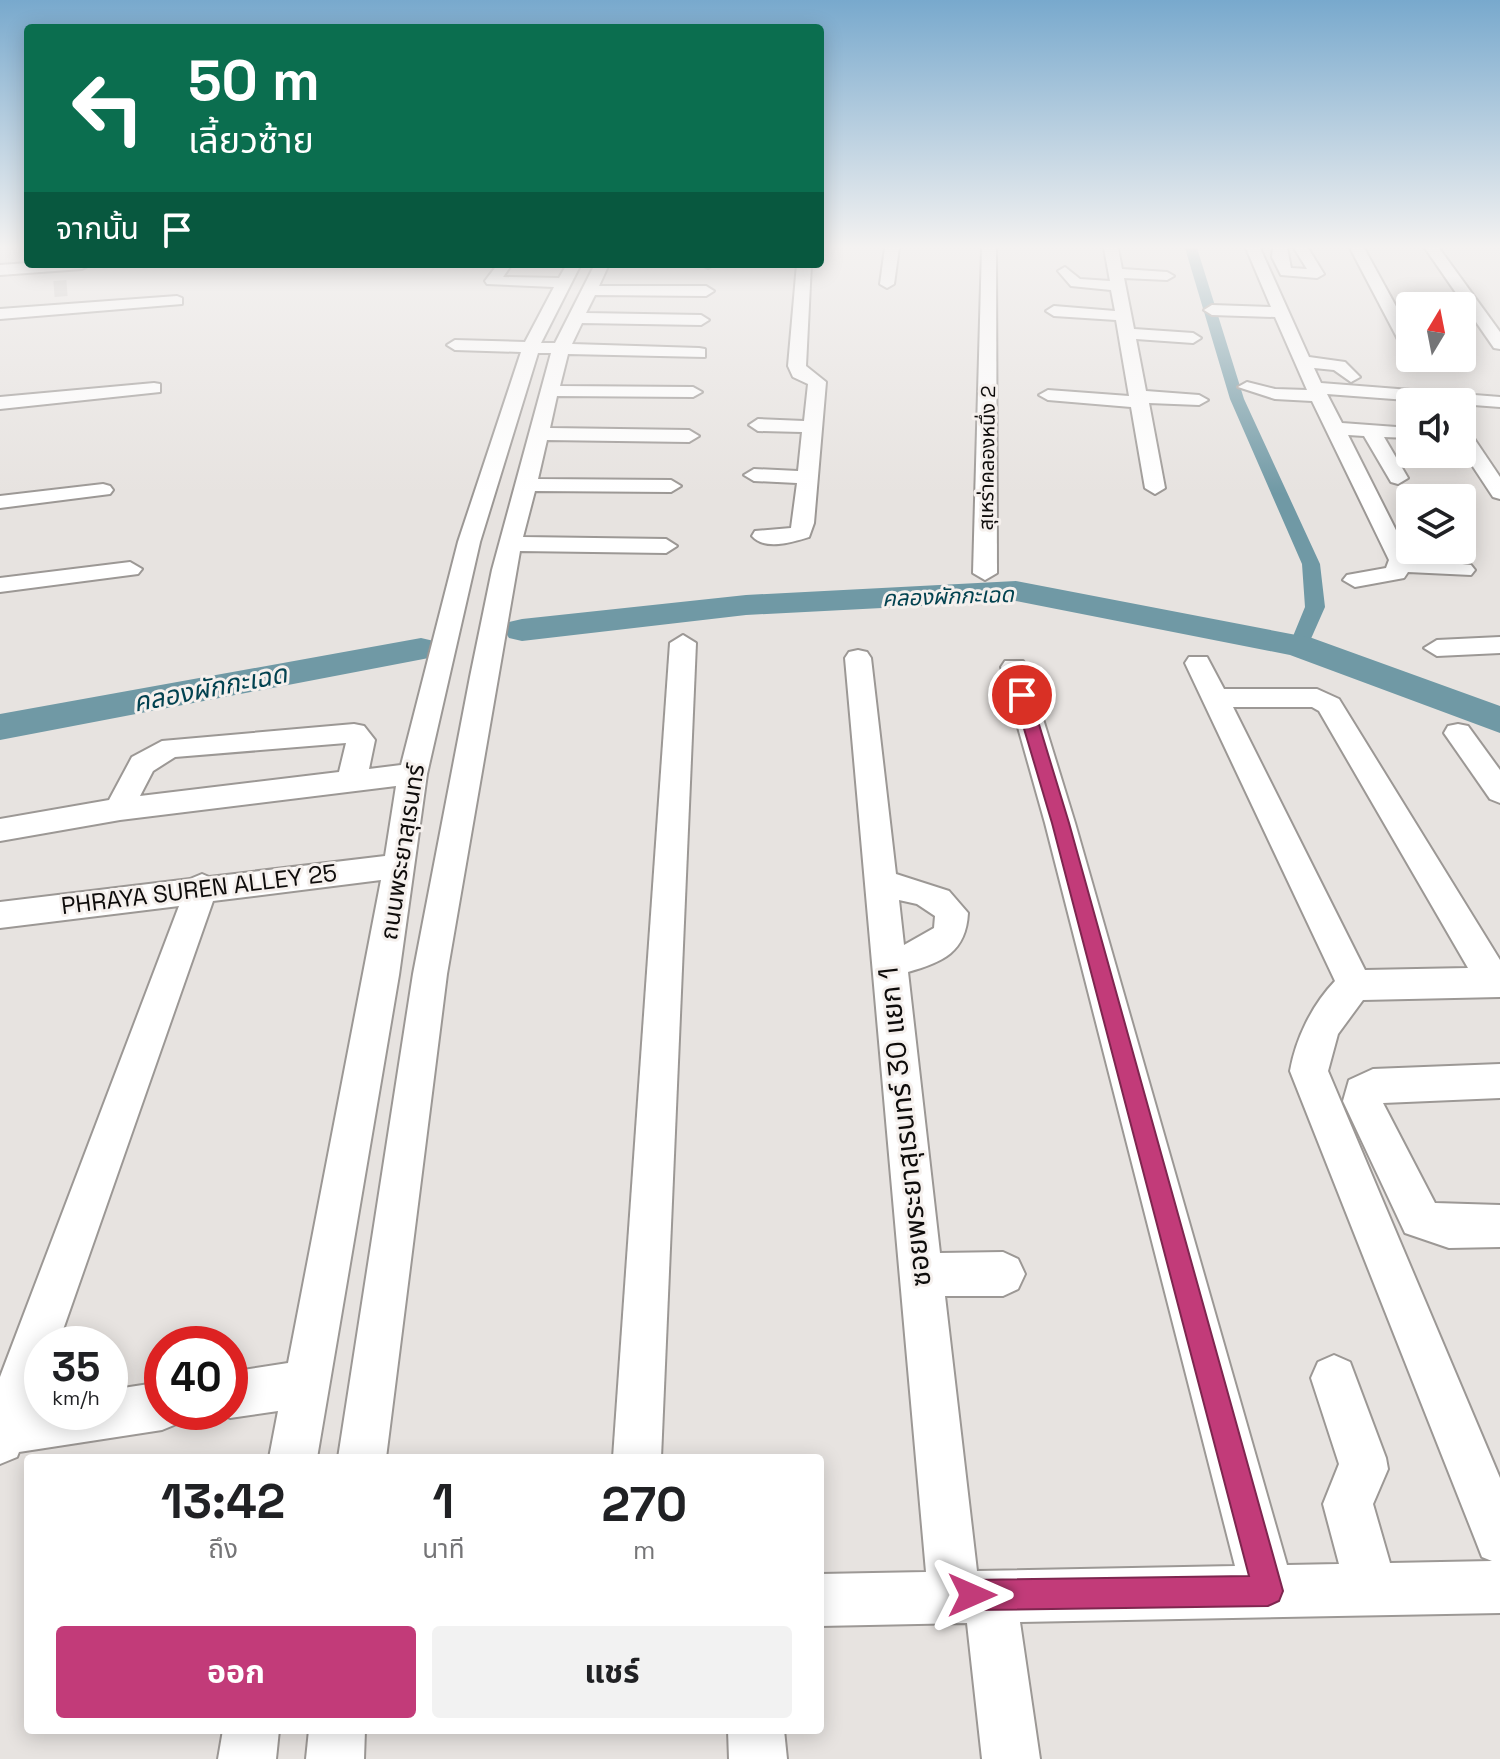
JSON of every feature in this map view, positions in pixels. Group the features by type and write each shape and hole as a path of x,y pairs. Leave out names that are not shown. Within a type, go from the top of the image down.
{"street":[{"name":"ถนนพระยาสุเรนทร์","path":"294,1454 382,975 413,774 469,542 550,330"},
{"name":"ถนนพระยาสุเรนทร์","path":"545,350 564,330"},
{"path":"763,536 787,537 801,532 817,382 802,376 797,366 799,330"},
{"name":"สุเหร่าคลองหนึ่ง 2","path":"985,573 988,330"},
{"path":"1127,330 1155,488"},
{"path":"1160,330 1193,338"},
{"path":"1288,330 1308,378 1396,556"},
{"path":"455,345 699,353"},
{"name":"ถนนพระยาสุเรนทร์","path":"363,1454 430,974 461,787 511,544 550,391 545,350"},
{"path":"1308,378 1339,366 1351,377"},
{"path":"1308,378 1396,393"},
{"path":"0,403 154,388"},
{"path":"550,391 693,392"},
{"path":"1048,395 1199,400"},
{"path":"1476,401 1500,402"},
{"path":"758,425 811,427"},
{"path":"1334,428 1396,432"},
{"path":"1371,431 1398,478"},
{"path":"539,434 689,436"},
{"path":"1476,441 1489,444"},
{"path":"1476,457 1500,493"},
{"path":"754,475 807,477"},
{"path":"526,485 671,486"},
{"path":"0,502 103,490"},
{"path":"511,544 666,546"},
{"path":"1355,580 1396,573 1400,564 1463,570"},
{"path":"0,585 130,569"},
{"path":"637,1454 683,643"},
{"path":"1437,648 1500,645"},
{"name":"ซอยพระยาสุเรนทร์ 30 แยก 1","path":"858,658 920,1275 972,1595 1011,1759"},
{"path":"1198,663 1355,985"},
{"path":"1014,667 1060,823 1268,1591"},
{"path":"1215,698 1317,698 1329,705 1497,982"},
{"path":"120,809 138,765 150,755 172,748 354,733 361,740 351,782"},
{"path":"1458,733 1500,792"},
{"path":"0,830 120,809 413,774"},
{"name":"PHRAYA SUREN ALLEY 25","path":"0,915 202,887 399,866"},
{"path":"879,884 922,892 947,905 952,913 950,935 938,946 887,964"},
{"path":"144,1409 1,1433 202,887"},
{"path":"1497,982 1355,985 1344,993 1317,1041 1309,1071 1500,1539"},
{"path":"1500,1081 1373,1086 1362,1092 1362,1101 1420,1218 1431,1225 1449,1227 1500,1226"},
{"path":"920,1275 1003,1274"},
{"path":"1334,1378 1364,1469 1353,1487 1348,1504 1372,1589"},
{"path":"248,1392 305,1384"},
{"path":"824,1600 1500,1587"},
{"path":"247,1759 250,1734"},
{"path":"335,1759 337,1734"},
{"path":"756,1734 758,1759"}],"waterway":[{"path":"1216,330 1237,399 1311,564 1315,607 1299,646"},
{"name":"คลองผักกะเฉด","path":"522,630 746,605 1016,591 1299,646 1500,720"},
{"name":"คลองผักกะเฉด","path":"0,727 421,649"}],"route":[{"path":"972,1595 1268,1591 1060,823 1022,695"}]}
